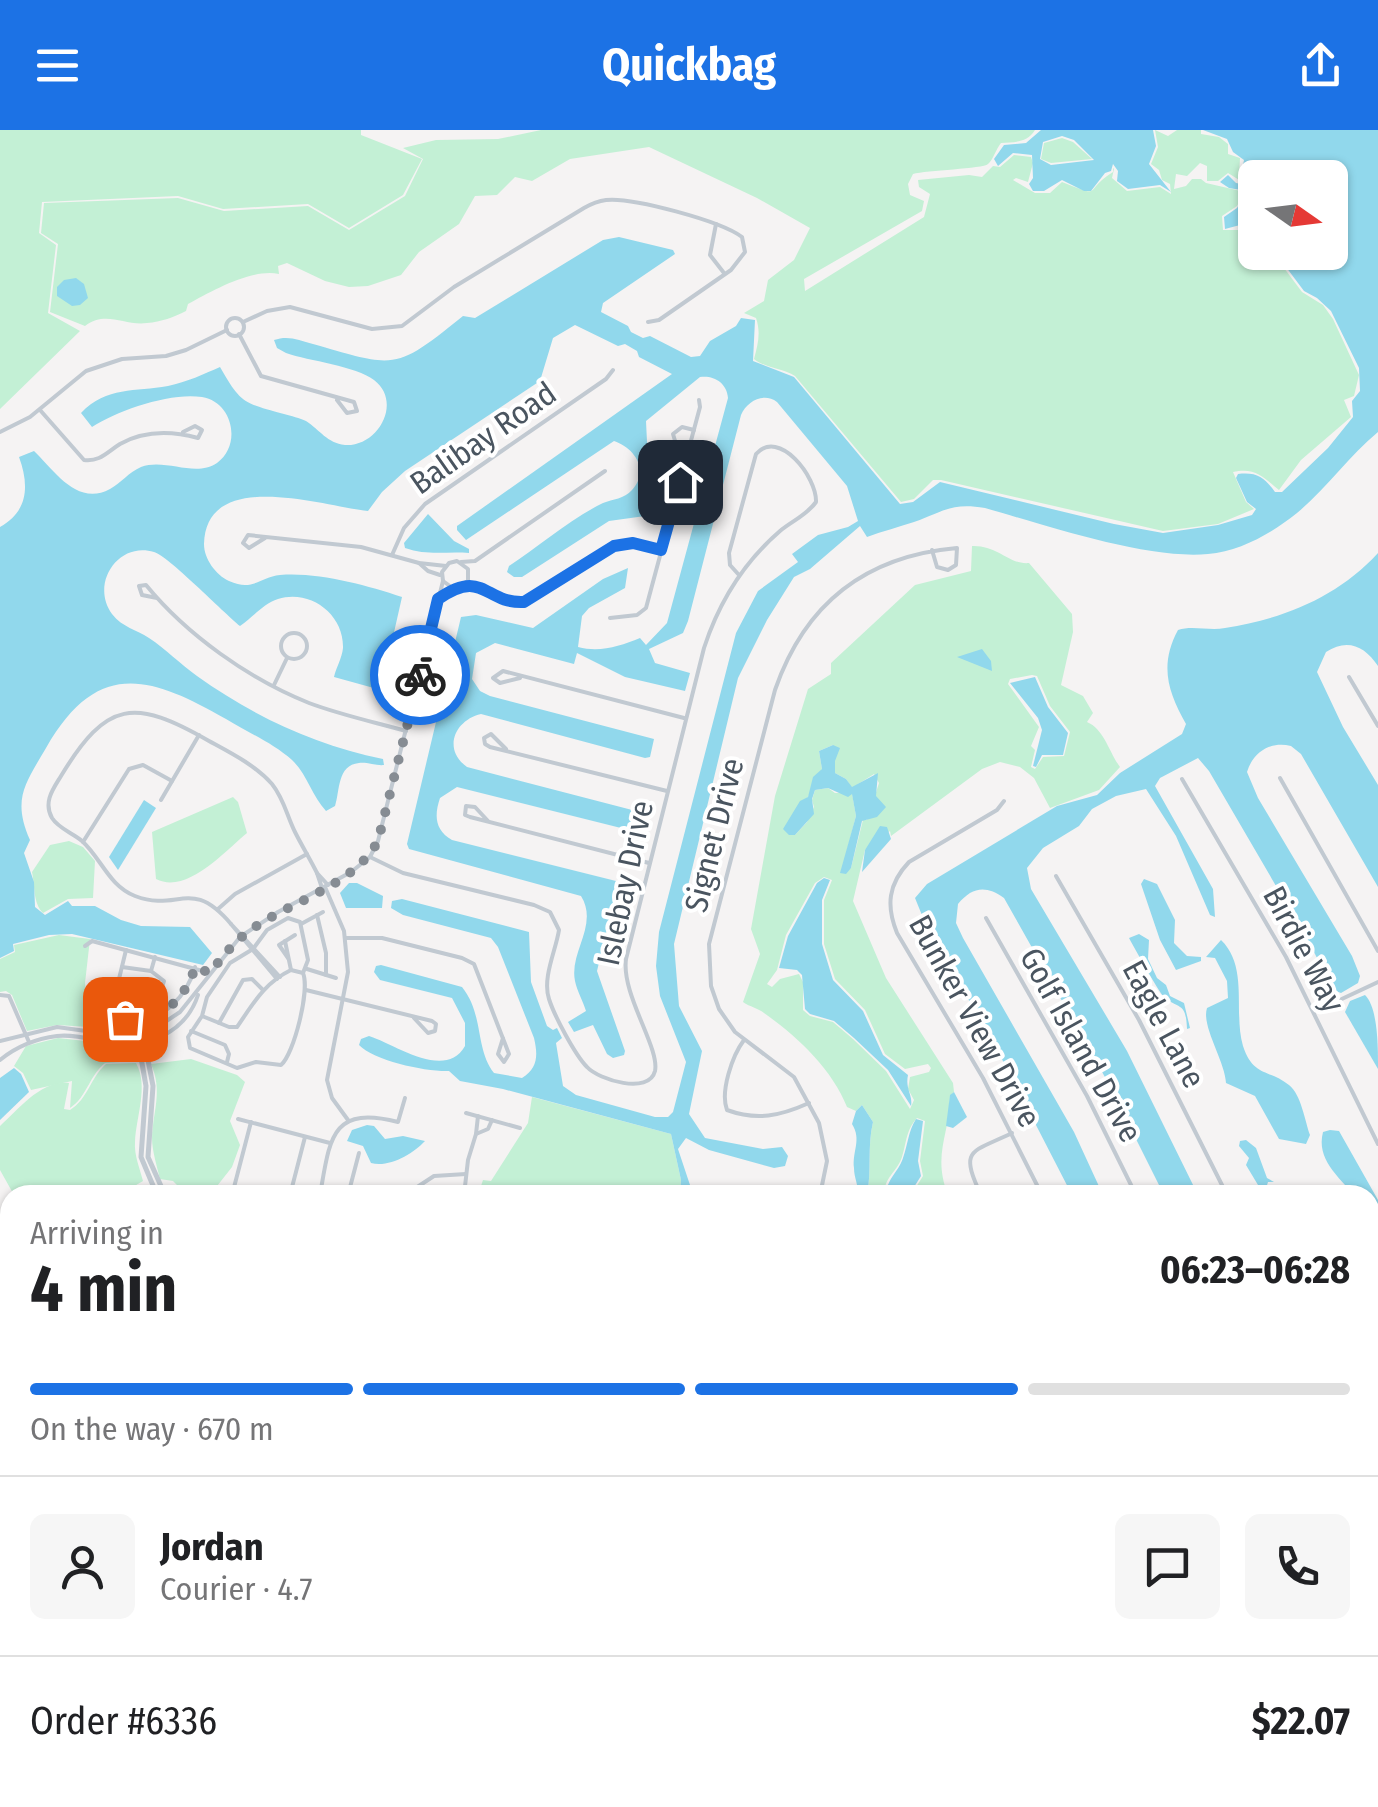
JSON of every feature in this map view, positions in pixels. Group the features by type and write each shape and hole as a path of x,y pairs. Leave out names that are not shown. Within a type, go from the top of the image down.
{"street":[{"path":"227,330 233,318 243,322 266,311 290,307 372,328 402,326 454,287 584,208 607,200 626,201 736,232 745,244 741,260 659,320 648,322"},
{"path":"716,224 708,248 725,274"},
{"path":"227,330 239,334 243,322"},
{"path":"0,432 40,410 86,371 122,359 166,356 227,330"},
{"path":"239,334 261,376 337,400"},
{"name":"Balibay Road","path":"392,555 416,511 606,380 613,370"},
{"path":"610,618 637,615 646,608 699,400"},
{"path":"40,410 84,460 99,459 132,438 183,432"},
{"path":"689,448 676,444 672,434 682,426 694,430"},
{"name":"Islebay Drive","path":"370,856 403,873 550,912 559,930 548,981 549,1000 587,1067 600,1076 637,1085 649,1081 656,1067 624,969 714,618 738,575 779,532 816,502 812,484 784,449 775,445 761,448 756,454 729,553 730,564 738,575"},
{"path":"466,584 475,562 605,471"},
{"path":"265,538 362,547 392,555 418,563 454,589"},
{"path":"438,599 466,584 524,602 614,546 633,543 661,550"},
{"name":"Signet Drive","path":"822,1185 827,1151 810,1103 801,1085 784,1067 744,1040 727,1022 715,999 708,970 709,944 780,675 808,624 846,586 887,563 932,550 958,548 956,566 948,570 937,566 932,550"},
{"path":"427,570 429,562"},
{"path":"461,562 475,585"},
{"path":"418,563 446,566 475,562"},
{"path":"0,1041 57,1027 116,1035 140,1034 180,1012 242,936 351,872 370,856 378,841 446,566"},
{"path":"158,598 208,644 274,685 307,702 406,731"},
{"path":"291,633 300,634 306,640 306,652 300,658 287,658 280,646 283,638 291,633"},
{"path":"274,685 287,658"},
{"path":"520,678 686,719"},
{"path":"1349,678 1378,726"},
{"path":"278,978 218,908 196,897 154,900 129,893 113,881 83,842 53,820 48,804 51,793 94,729 116,716 139,712 163,716 242,760 271,783 325,886 345,938 348,972 326,1080 332,1098 348,1120"},
{"path":"162,800 199,735"},
{"path":"506,749 667,791"},
{"path":"83,842 128,769 143,765 172,781"},
{"path":"1280,778 1378,951"},
{"name":"Birdie Way","path":"1182,779 1286,956 1378,1144"},
{"name":"Bunker View Drive","path":"1004,802 997,810 909,862 899,873 889,898 890,914 1037,1185"},
{"path":"488,821 649,862"},
{"path":"218,908 235,894 307,854"},
{"name":"Eagle Lane","path":"1056,876 1139,1020 1223,1185"},
{"path":"300,924 320,914 326,975"},
{"path":"288,918 297,919 306,990 286,1062 256,1062 237,1068 190,1048 188,1041 207,997 230,963 253,949 267,930 288,918"},
{"name":"Golf Island Drive","path":"986,918 1087,1096 1131,1185"},
{"path":"291,970 285,940 296,935"},
{"path":"345,938 382,938 474,964 502,1038"},
{"path":"85,946 92,941 210,973"},
{"path":"126,950 118,983 125,1019 131,1024 148,1020 188,990 195,967"},
{"path":"151,971 155,957"},
{"path":"122,967 151,971 164,981 158,998"},
{"path":"202,1016 237,1027 263,990 291,970 336,978"},
{"path":"218,1023 243,980 252,979 263,990"},
{"path":"1314,1012 1378,982"},
{"path":"0,1060 29,1042 58,1036 142,1043 184,1022 199,990"},
{"path":"306,990 414,1018"},
{"path":"0,994 10,996 29,1042"},
{"path":"123,1006 158,998"},
{"path":"158,998 165,1008"},
{"path":"191,1031 224,1045 229,1054 226,1064"},
{"path":"140,1034 152,1086 148,1157 161,1185"},
{"path":"744,1040 735,1053 724,1102 726,1110 776,1116 810,1103"},
{"path":"142,1043 146,1086 141,1156 152,1185"},
{"path":"322,1185 332,1144 348,1120 367,1115 398,1122 405,1098"},
{"path":"466,1113 520,1128"},
{"path":"465,1185 478,1116"},
{"path":"238,1119 332,1144"},
{"path":"476,1134 488,1128 492,1120"},
{"path":"235,1185 251,1122"},
{"path":"976,1185 968,1159 973,1152 1012,1133"},
{"path":"293,1185 305,1136"},
{"path":"351,1185 359,1152"},
{"path":"420,1185 434,1176 466,1174"}],"green space":[{"path":"0,130 361,130 361,135 422,159 403,195 349,228 308,204 223,209 178,196 42,202 39,233 56,245 48,313 80,331 0,409"},
{"path":"541,130 1035,130 1024,140 1001,143 984,166 913,174 908,184 910,195 924,201 922,211 804,279 805,291 924,217 930,194 919,187 918,180 982,177 1014,155 1031,157 1028,182 1013,180 1035,193 1050,193 1062,182 1092,191 1113,168 1114,169 1112,178 1127,191 1160,187 1171,194 1170,184 1162,180 1159,170 1151,164 1158,147 1155,130 1168,136 1177,130 1201,130 1201,134 1219,137 1228,144 1228,154 1240,158 1238,179 1228,173 1218,181 1207,181 1207,166 1200,163 1187,176 1176,174 1174,189 1186,186 1192,179 1201,179 1206,183 1238,190 1237,206 1222,216 1223,230 1238,230 1238,270 1286,270 1302,292 1323,305 1359,375 1354,396 1344,400 1351,417 1301,460 1279,490 1254,472 1233,472 1246,502 1254,509 1218,524 1163,531 941,480 933,480 914,499 901,502 795,376 754,359 758,323 744,313 764,301 768,280 794,260 810,228 649,147 570,159 532,181 515,177 497,195 475,196 459,224 419,252 401,275 368,286 349,287 325,281 287,263 278,266 279,274 257,274 232,282 188,304 186,311 157,322 100,319 85,326 50,312 58,244 41,233 44,203 178,198 224,211 308,206 349,230 405,196 423,159 403,148 436,140 498,139"},
{"path":"1062,138 1073,142 1092,159 1051,163 1041,159 1044,143"},
{"path":"972,546 1029,563 1072,614 1073,632 1061,685 1083,696 1093,713 1087,722 1102,735 1120,767 1099,790 1050,808 1034,778 1020,767 1000,762 982,769 891,836 890,831 865,850 853,901 886,978 953,1083 954,1092 950,1096 942,1156 944,1185 917,1185 923,1176 920,1161 925,1121 917,1118 900,1163 886,1185 868,1185 873,1122 862,1105 856,1111 847,1107 823,1067 801,1043 762,1011 743,1002 760,954 751,929 775,796 808,689 831,674 831,663 915,585 971,571","holes":["1037,676 1050,706 1070,732 1064,756 1043,757 1035,769 1031,767 1035,750 1031,746 1039,727 1008,684 1010,679","833,745 835,773 852,788 874,774 879,783 867,820 863,820 851,868 841,873 856,816 852,793 835,793 828,788 815,790 814,807 807,822 795,835 788,824 822,769 819,751","824,877 832,880 824,900 824,944 835,979 865,1010 885,1054 905,1069 928,1064 931,1068 910,1077 908,1089 914,1100 910,1109 886,1071 853,1039 833,1022 803,1010 803,982 799,974 780,979 772,987 767,984 777,970 786,935 815,883"]},
{"path":"233,797 247,833 193,876 168,882 156,879 152,832"},
{"path":"69,841 83,847 95,861 93,898 68,899 43,913 36,899 32,872 50,845"},
{"path":"59,935 90,939 85,983 89,1027 57,1025 27,1031 12,995 0,992 0,959 15,952 14,945"},
{"path":"58,1038 131,1046 134,1061 105,1063 70,1108 72,1081 31,1090 23,1073 14,1066 26,1046"},
{"path":"191,1059 237,1075 245,1082 230,1121 240,1145 232,1167 218,1185 177,1185 160,1179 152,1138 157,1092 151,1064"},
{"path":"136,1063 140,1072 142,1092 135,1147 143,1181 136,1185 8,1185 0,1170 0,1126 31,1097 59,1083 69,1083 64,1109 70,1110 106,1064"},
{"path":"532,1097 671,1134 681,1185 481,1185 483,1180 491,1181 528,1123"}],"water":[{"path":"1041,130 1153,130 1156,146 1149,164 1171,192 1160,185 1128,189 1117,181 1118,171 1113,164 1091,191 1062,180 1044,191 1033,191 1029,184 1033,178 1032,155 1013,153 998,166 994,159 1004,145 1026,143","holes":["1062,136 1074,140 1094,160 1051,165 1040,159 1043,142"]},
{"path":"1203,130 1378,130 1378,432 1308,504 1287,520 1255,540 1220,552 1184,554 1127,547 985,508 964,506 867,537 860,526 810,569 794,577 738,678 674,944 679,1006 702,1051 689,1114 705,1138 763,1149 782,1147 788,1156 785,1166 774,1168 709,1150 686,1138 678,1149 690,1185 681,1185 671,1134 460,1081 449,1071 401,1064 376,1056 359,1045 361,1039 369,1036 433,1060 456,1056 465,1046 465,1023 452,998 380,980 374,972 381,965 462,987 474,1008 484,1053 494,1073 522,1078 535,1061 534,1038 491,938 403,915 391,908 392,901 402,899 529,932 531,982 547,1026 557,1028 562,1038 556,1043 563,1086 576,1095 655,1117 668,1117 673,1112 686,1062 660,996 656,966 659,932 736,633 758,591 798,562 792,554 818,535 858,521 847,486 777,402 767,398 756,400 741,415 683,633 649,649 655,663 690,673 685,691 625,677 577,653 574,664 495,643 476,653 472,679 480,691 490,696 654,739 650,757 645,758 481,714 464,722 455,736 455,752 467,767 636,811 633,831 457,787 440,798 437,811 439,827 452,840 636,886 630,908 619,905 611,912 597,971 625,1051 613,1058 607,1054 593,1025 574,1032 568,1022 586,1011 574,970 587,917 581,896 409,849 407,844 461,617 476,615 533,628 603,579 628,568 625,588 582,616 578,647 602,649 640,638 646,645 667,623 728,398 725,388 715,379 700,377 646,421 647,442 660,469 645,516 609,521 522,577 507,572 509,566 579,516 632,490 640,475 638,461 614,441 466,540 457,530 457,526 672,374 639,357 637,351 625,344 618,346 575,325 553,338 540,381 405,471 368,511 297,499 245,498 224,506 210,520 204,544 206,555 215,571 229,581 244,585 273,576 310,575 402,597 381,690 334,677 342,652 342,636 331,615 313,601 278,599 240,626 154,552 141,550 119,559 106,578 104,590 112,614 121,622 155,642 218,690 263,716 333,746 383,759 384,765 359,763 347,768 335,806 326,811 292,760 226,719 173,692 149,685 105,688 65,719 23,792 22,813 30,840 24,853 34,882 35,907 45,915 68,901 72,906 95,906 141,926 190,927 212,953 203,965 72,934 13,944 14,951 0,958 0,527 17,513 24,496 19,457 34,451 67,484 87,493 98,493 141,467 208,467 217,463 230,446 227,415 213,401 202,397 175,397 145,404 92,427 81,413 91,404 111,394 175,384 220,367 245,400 306,421 333,442 357,444 368,439 383,422 386,400 382,389 356,371 286,353 277,348 274,340 294,339 362,357 394,360 423,347 463,316 475,318 603,240 619,237 673,250 675,254 603,303 601,312 643,338 650,336 691,357 700,356 710,341 736,326 741,318 755,320 753,361 794,377 900,504 913,502 940,482 1163,533 1218,525 1252,515 1256,509 1247,502 1236,478 1238,474 1260,477 1275,492 1282,492 1328,448 1353,417 1352,401 1360,391 1359,368 1331,311 1304,291 1288,270 1348,270 1348,160 1244,160 1233,152 1227,139"},
{"path":"1228,175 1238,190 1220,182"},
{"path":"1237,208 1238,226 1225,229 1224,217"},
{"path":"76,278 84,284 88,298 72,306 57,296 57,287 64,280"},
{"path":"428,514 469,553 430,553 405,548 404,543"},
{"path":"1378,553 1378,666 1361,649 1341,645 1326,652 1317,672 1343,727 1378,785 1378,887 1301,754 1291,746 1269,747 1253,759 1247,772 1258,798 1352,956 1360,976 1358,983 1341,993 1333,990 1311,946 1198,758 1160,778 1155,786 1213,889 1215,917 1210,915 1176,836 1146,789 1116,796 1092,809 1079,826 1043,848 1027,868 1031,889 1127,1051 1193,1185 1159,1185 1106,1079 1004,898 979,890 958,904 956,923 963,938 1074,1132 1098,1185 1067,1185 989,1034 930,935 915,898 927,884 1057,806 1097,795 1120,773 1182,734 1186,724 1174,701 1167,667 1178,630 1225,628 1268,619 1327,594"},
{"path":"982,649 991,661 992,671 957,657"},
{"path":"1035,677 1048,707 1068,733 1063,755 1042,755 1036,767 1033,766 1042,730 1038,718 1010,683"},
{"path":"833,745 840,748 835,773 852,787 878,773 876,796 886,807 877,817 862,821 851,868 846,874 840,873 856,816 852,794 848,797 828,788 815,790 814,814 795,835 783,829 800,801 808,797 813,777 822,769 819,751"},
{"path":"144,800 156,808 118,870 109,857"},
{"path":"880,826 887,827 891,839 862,872 865,850"},
{"path":"824,878 830,880 822,900 822,944 833,980 863,1011 883,1055 908,1075 911,1106 888,1070 854,1038 834,1021 805,1009 802,975 797,970 779,968 788,936 817,883"},
{"path":"1144,879 1157,884 1175,920 1174,943 1187,956 1201,957 1201,961 1176,970 1160,940 1141,884"},
{"path":"349,883 383,896 382,908 346,908 340,893"},
{"path":"1139,934 1149,940 1148,959 1157,978 1166,985 1170,996 1184,1003 1190,1028 1187,1029 1181,1007 1161,993 1129,938"},
{"path":"1221,940 1230,951 1238,976 1240,1033 1247,1056 1257,1068 1293,1089 1310,1135 1306,1144 1279,1139 1255,1096 1226,1083 1206,1015 1207,1008 1228,998 1227,981 1215,958 1206,957"},
{"path":"1365,995 1375,1018 1378,1069 1345,1012 1350,1001"},
{"path":"14,1068 29,1092 0,1120 0,1078"},
{"path":"954,1092 967,1117 953,1128 946,1126 950,1095"},
{"path":"862,1105 873,1122 868,1185 856,1185 854,1172 856,1135 852,1124"},
{"path":"916,1119 923,1121 918,1161 921,1176 915,1185 888,1185 903,1158"},
{"path":"374,1126 385,1139 403,1136 425,1141 400,1159 371,1163 363,1146 347,1141 352,1130"},
{"path":"1339,1131 1370,1185 1345,1185 1335,1174 1323,1151 1323,1132"},
{"path":"1246,1140 1256,1148 1267,1178 1274,1182 1258,1185 1246,1165 1249,1158 1239,1146 1240,1141"}],"way so far":[{"path":"125,1019 131,1024 156,1015 188,990 195,967 210,973 244,934 351,872 370,856 378,841 420,675"}],"route":[{"path":"420,675 438,599 466,584 524,602 614,546 633,543 661,550 680,482"}]}
